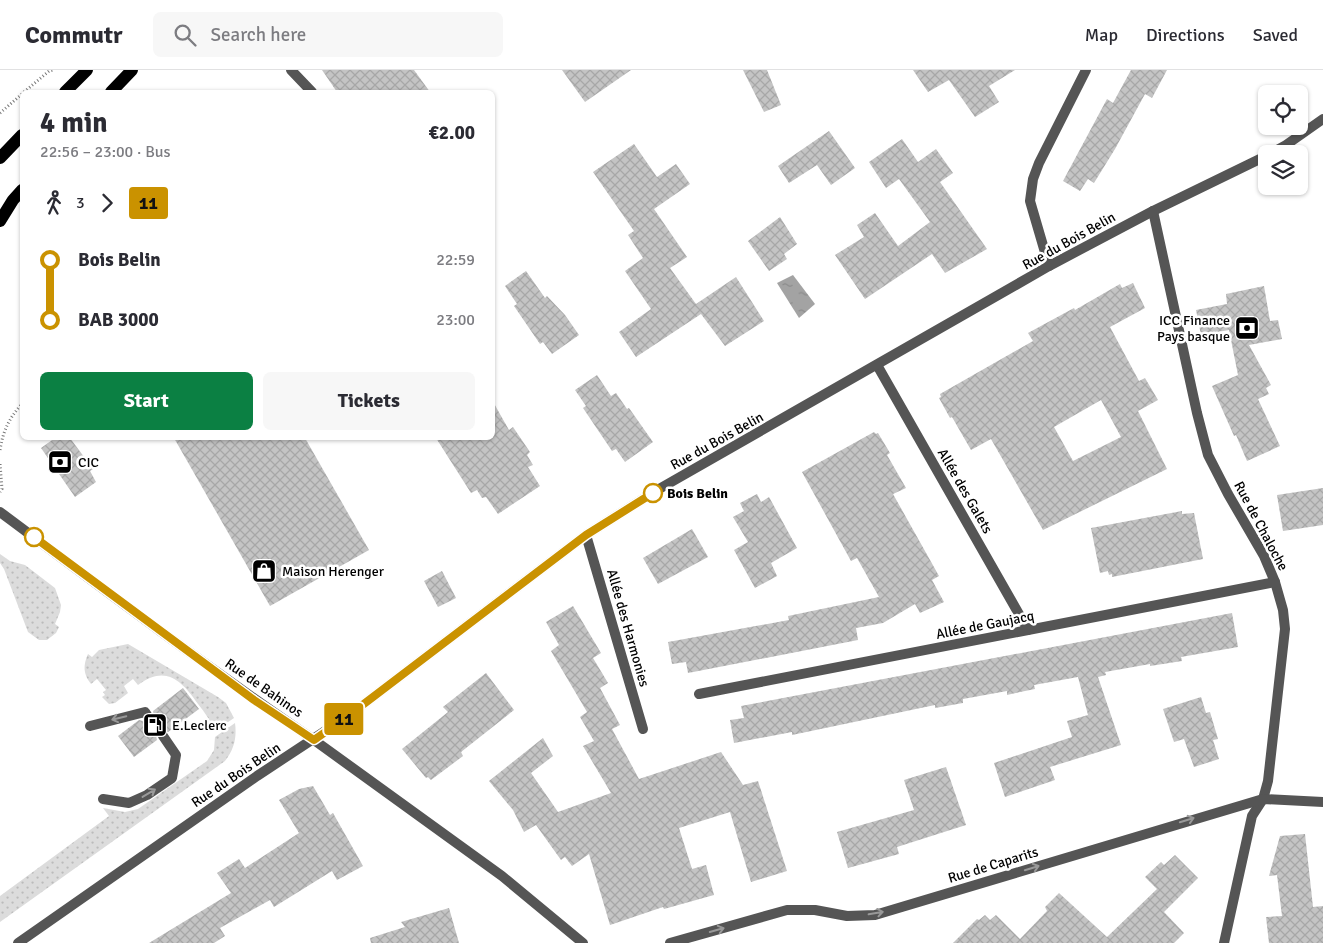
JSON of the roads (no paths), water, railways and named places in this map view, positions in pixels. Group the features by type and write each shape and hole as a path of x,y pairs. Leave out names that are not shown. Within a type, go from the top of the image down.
{"main road":[{"path":"67,90 87,70"},
{"path":"113,90 132,70"},
{"path":"0,158 20,137"},
{"path":"0,221 20,192"}],"street":[{"path":"291,70 310,90"},
{"path":"1049,266 1030,201 1033,180 1039,163 1086,70"},
{"path":"1286,145 1323,119"},
{"name":"Rue du Bois Belin","path":"18,943 257,776 314,740 356,710 586,535 659,489 1049,266 1153,211 1258,160"},
{"name":"Rue de Chaloche","path":"1153,211 1208,455 1264,556 1275,582 1283,610 1285,629 1268,781 1263,799 1252,816 1224,943"},
{"name":"Allée des Galets","path":"877,365 1028,630"},
{"name":"Rue de Bahinos","path":"0,512 254,700 314,740 502,876 583,943"},
{"name":"Allée des Harmonies","path":"586,535 643,730"},
{"name":"Allée de Gaujacq","path":"699,694 1275,582"},
{"path":"90,726 145,712 147,715"},
{"path":"103,799 129,803 147,795 172,778 176,755 162,736"},
{"name":"Rue de Caparits","path":"670,943 787,910 815,910 847,916 875,915 1224,809 1263,799 1316,800 1323,802"}],"water":[{"path":"793,275 815,304 799,318 777,283"}],"place":[{"name":"ICC Finance Pays basque","path":"1247,328"},
{"name":"CIC","path":"60,462"},
{"name":"Bois Belin","path":"653,493"},
{"name":"Maison Herenger","path":"264,571"},
{"name":"E.Leclerc","path":"155,725"}]}
